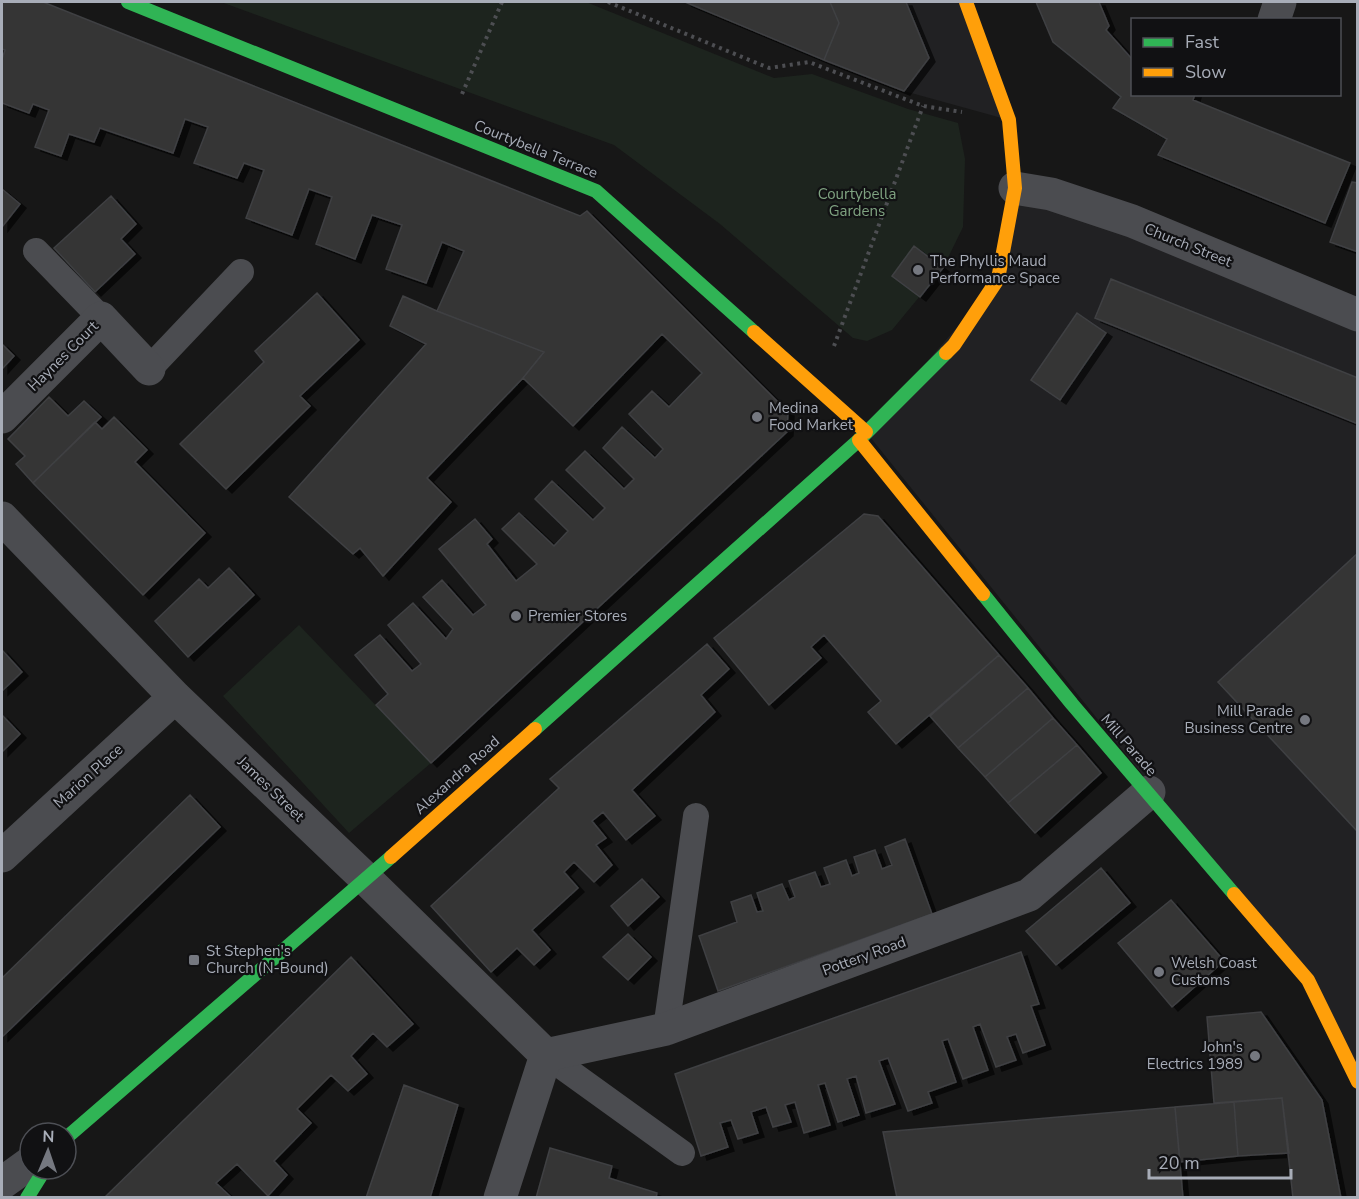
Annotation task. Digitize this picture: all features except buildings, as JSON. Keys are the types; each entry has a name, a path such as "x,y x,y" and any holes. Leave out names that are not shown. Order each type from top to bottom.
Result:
{"street":[{"name":"Courtybella Terrace","path":"128,2 596,191 818,389 862,436"},
{"name":"Alexandra Road","path":"78,1128 366,879 862,436 954,345 998,279 1015,188 1009,120 966,2"},
{"path":"1275,18 1280,2"},
{"name":"Church Street","path":"1015,188 1051,194 1132,221 1358,315"},
{"name":"Haynes Court","path":"2,417 101,318 149,369"},
{"name":"Mill Parade","path":"862,436 1072,704 1308,980 1358,1082"},
{"name":"James Street","path":"2,518 175,697 546,1055"},
{"name":"Marion Place","path":"2,856 175,697"},
{"name":"Pottery Road","path":"546,1055 666,1029 1029,895 1149,792"},
{"path":"500,1197 546,1055"},
{"path":"2,1183 18,1172"},
{"path":"27,1197 37,1181"}],"lane":[{"path":"36,251 101,318"},
{"path":"149,369 241,272"},
{"path":"666,1029 696,816"},
{"path":"546,1055 682,1153"}],"path":[{"path":"446,130 502,2"},
{"path":"608,2 769,68 809,62 924,106 1009,120"},
{"path":"818,389 924,106"}],"shaded area":[{"path":"780,2 961,2 1009,120 904,91 801,50"},
{"path":"1015,188 1357,322 1357,1082 1308,980 866,432 998,280"}],"green space":[{"name":"Courtybella Gardens","path":"221,2 586,2 774,78 812,74 908,109 958,123 965,159 963,227 943,268 892,330 867,341 853,338 720,224 614,145"},
{"path":"299,625 431,763 349,833 223,696"}],"traffic: fast":[{"path":"128,2 596,191 754,332"},
{"path":"535,729 859,440 946,353"},
{"path":"983,594 1072,704 1234,894"},
{"path":"78,1128 391,857"},
{"path":"27,1198 38,1181"}],"traffic: slow":[{"path":"946,353 954,345 998,279 1015,188 1009,120 966,2"},
{"path":"754,332 866,432"},
{"path":"859,440 983,594"},
{"path":"391,857 535,729"},
{"path":"1234,894 1308,980 1358,1082"}],"place":[{"name":"The Phyllis Maud Performance Space","path":"918,270"},
{"name":"Medina Food Market","path":"757,417"},
{"name":"Premier Stores","path":"516,616"},
{"name":"Mill Parade Business Centre","path":"1305,720"},
{"name":"St Stephen's Church (N-Bound)","path":"194,960"},
{"name":"Welsh Coast Customs","path":"1159,972"},
{"name":"John's Electrics 1989","path":"1255,1056"}]}
